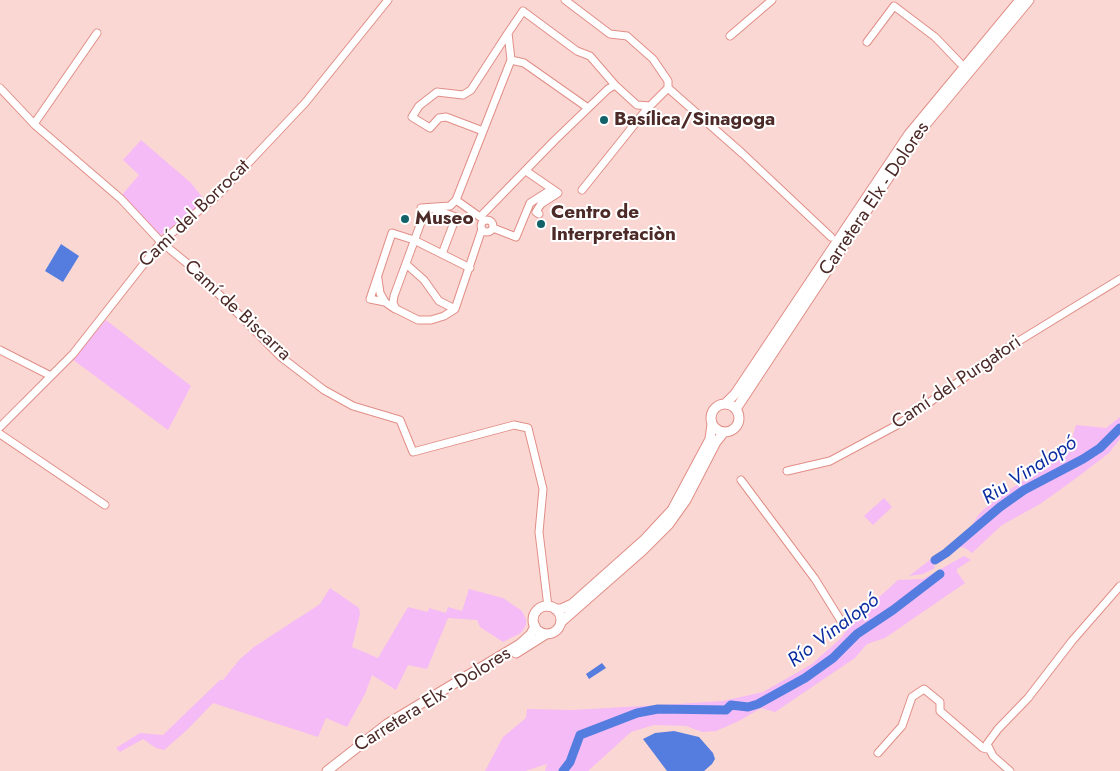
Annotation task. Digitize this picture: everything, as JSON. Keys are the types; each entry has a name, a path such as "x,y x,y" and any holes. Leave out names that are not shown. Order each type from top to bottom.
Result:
{"main road":[{"name":"Carretera Elx - Dolores","path":"726,403 735,394 909,134 1020,0"},
{"name":"Carretera Elx - Dolores","path":"736,409 916,136 1029,0"},
{"path":"712,424 718,431 732,430 738,424 739,416 736,409 726,403 718,405 712,411 710,439 677,502 666,517 645,539 572,604 561,609 540,608 535,614 534,626 540,632 546,634 554,632 561,622 649,544 668,524 686,500 716,442 724,432"},
{"path":"552,608 560,615 561,622"},
{"name":"Carretera Elx - Dolores","path":"327,771 387,724 520,644 531,634 534,626"},
{"name":"Carretera Elx - Dolores","path":"336,771 392,728 546,634"}],"street":[{"name":"Camí del Borrocat","path":"0,427 73,354 161,242 214,198 305,103 388,0"},
{"path":"565,0 610,34 627,36 653,59 668,82 668,88 648,109 582,190"},
{"path":"730,36 772,0"},
{"path":"867,42 894,6 935,38 960,63"},
{"path":"483,131 446,117 439,118 430,128 412,117 419,106 437,92 463,95 471,90 523,11 577,50 590,56 615,86 637,105 648,109"},
{"path":"34,124 98,33"},
{"path":"421,208 450,206 456,200 511,60 508,33"},
{"path":"511,60 524,63 588,108"},
{"path":"470,268 414,240 392,233 370,300 385,302 418,320 431,320 444,316 455,309 470,268 482,229 482,219 588,108 608,89 615,86"},
{"name":"Camí de Biscarra","path":"0,88 34,124 121,199 161,242 194,269 282,357 324,390 353,406 400,420 414,452 514,425 528,428 543,490 539,532 552,608"},
{"path":"668,88 758,167 832,238"},
{"path":"526,171 558,193 541,204 536,212 539,214"},
{"path":"456,200 482,219 490,220 493,228 516,237 530,204 552,189"},
{"path":"396,309 393,303 394,296 423,217 430,208"},
{"path":"430,208 456,217 442,254"},
{"path":"482,229 489,232 493,228"},
{"path":"406,264 424,280 439,301 455,309"},
{"path":"378,276 380,293 385,302"},
{"name":"Camí del Purgatori","path":"787,471 830,460 892,429 932,403 996,355 1120,279"},
{"path":"0,350 51,376"},
{"path":"0,434 105,505"},
{"path":"741,480 815,579 841,622"},
{"path":"987,749 986,744 990,737 1028,698 1072,641 1120,586"},
{"path":"878,753 902,726 912,697 924,689 940,702 940,711 983,748 987,749 1010,771"}],"shaded area":[{"path":"141,140 191,183 206,202 167,233 160,235 121,196 139,175 123,160"},
{"path":"106,320 191,386 168,430 72,359"},
{"path":"1120,417 1120,439 1109,453 1075,479 1040,504 1002,525 972,553 960,547 933,563 935,568 923,574 909,576 969,530 979,514 994,500 1035,473 1053,458 1060,447 1071,442 1076,425 1106,428"},
{"path":"884,498 892,507 873,525 864,516"},
{"path":"964,556 971,560 957,569 957,572 965,583 885,638 867,644 855,658 775,712 761,708 739,721 716,731 702,732 686,726 654,725 631,732 588,771 545,771 547,764 525,771 485,771 503,737 526,718 527,709 572,710 723,701 763,692 812,664 841,638 854,620 898,580 923,579"},
{"path":"330,588 359,608 360,614 352,647 378,658 408,607 428,612 429,608 446,613 448,607 462,611 469,589 503,598 522,611 526,619 526,625 521,633 503,642 480,627 477,620 448,618 427,669 408,665 396,690 372,675 365,694 347,727 326,718 318,737 213,703 164,750 156,748 143,739 120,752 116,748 140,733 163,735 220,680 223,680 240,659 254,647 320,604"}],"water":[{"path":"61,244 79,256 63,282 45,271"},
{"path":"602,663 606,668 589,679 586,674"},
{"path":"674,731 699,737 713,753 715,759 712,764 704,771 667,771 643,739 655,733"}],"waterway":[{"name":"Riu Vinalopó","path":"935,560 946,553 1000,507 1024,490 1100,448 1120,428"},
{"name":"Río Vinalopó","path":"563,771 570,762 580,735 637,713 658,709 726,710 731,705 748,707 758,704 805,678 833,658 857,634 893,610 940,574"}],"place":[{"name":"Basílica/Sinagoga","path":"604,120"},
{"name":"Museo","path":"405,219"},
{"name":"Centro de Interpretaciòn","path":"541,224"}]}
